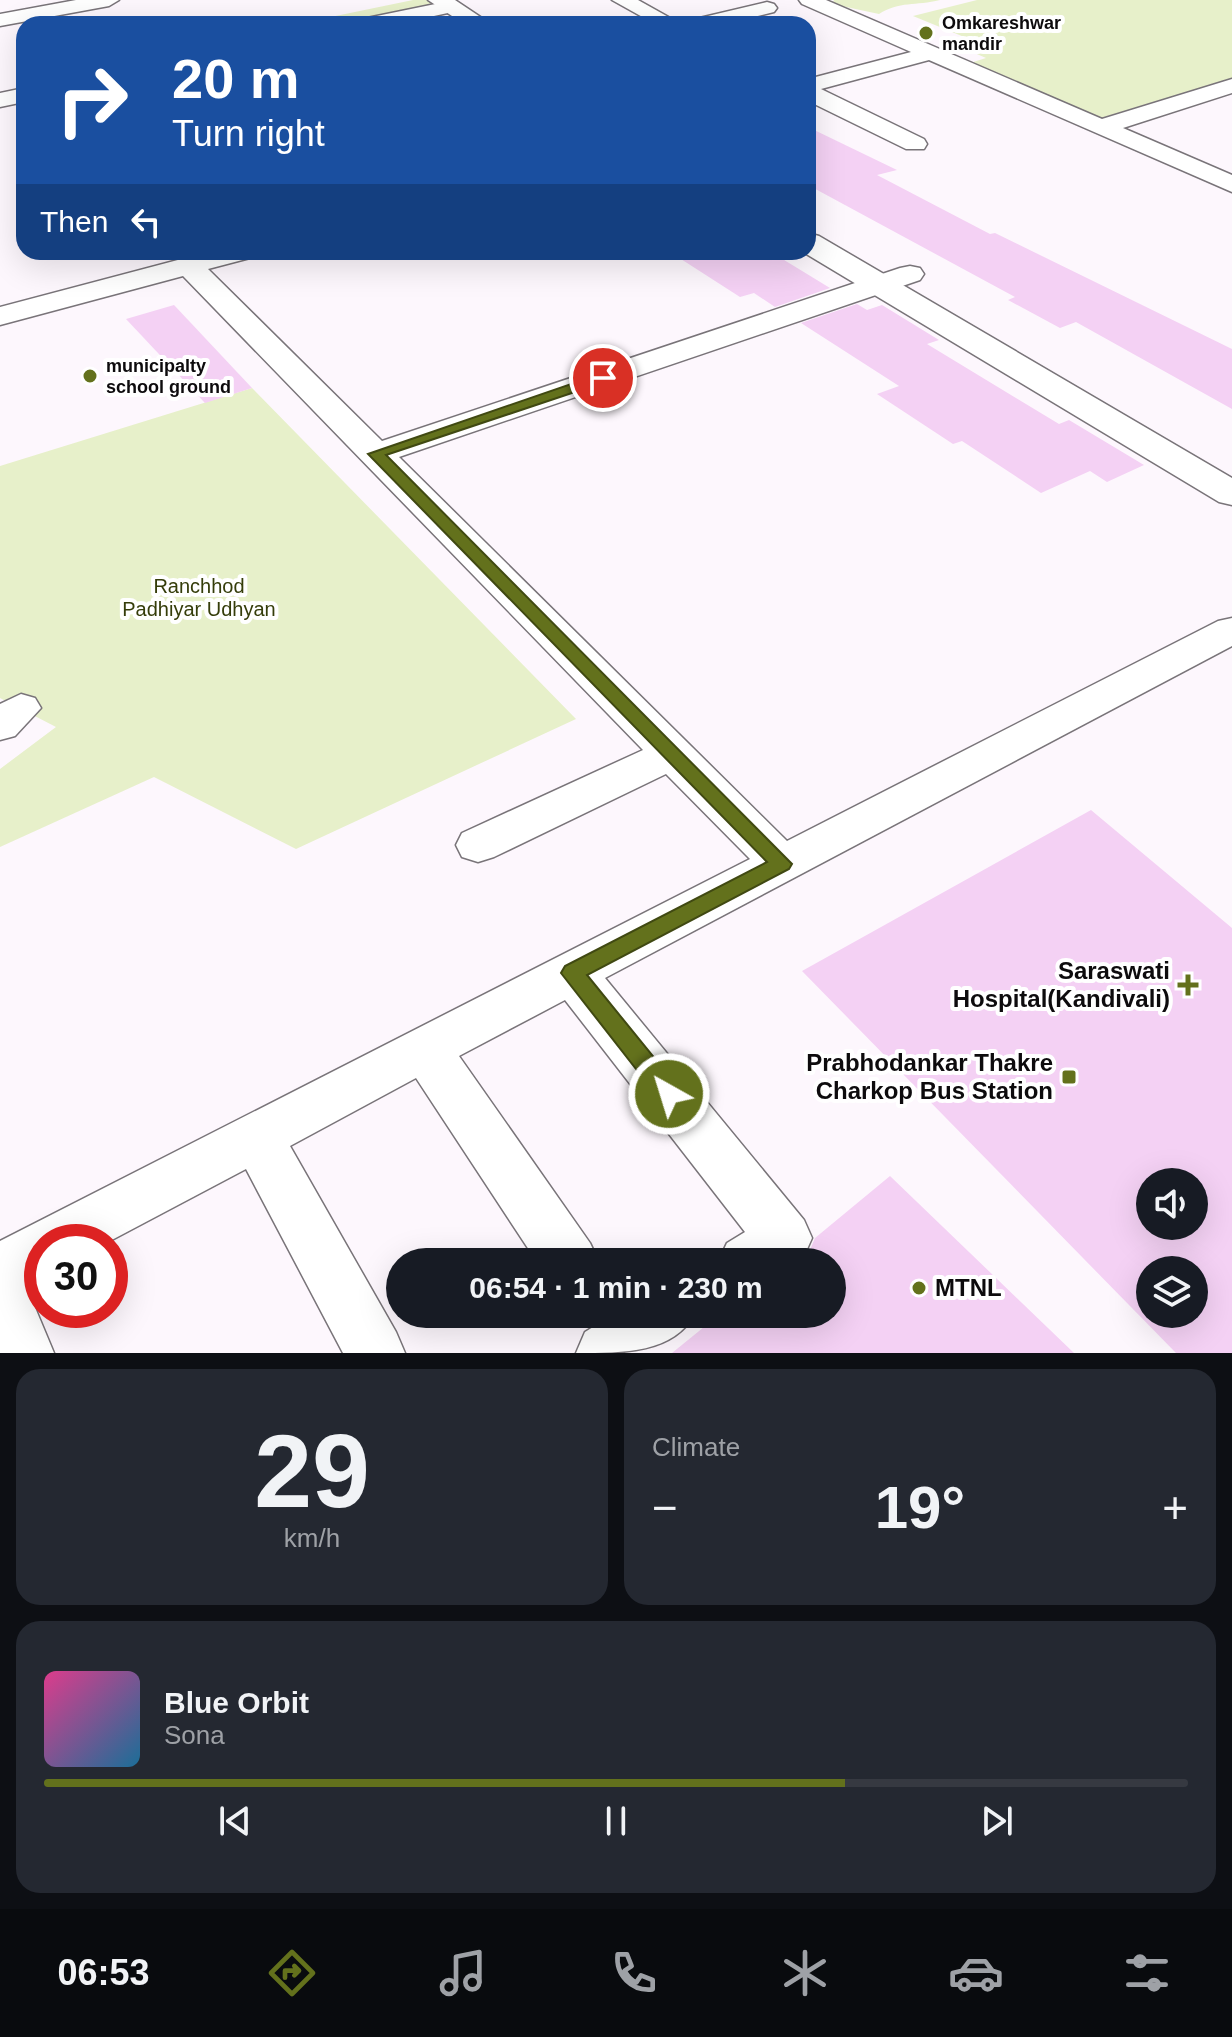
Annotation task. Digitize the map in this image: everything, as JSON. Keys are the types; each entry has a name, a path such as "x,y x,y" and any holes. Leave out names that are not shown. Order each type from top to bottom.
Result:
{"street":[{"path":"22,16 109,0"},
{"path":"627,2 654,0"},
{"path":"809,0 1232,184"},
{"path":"627,2 655,16"},
{"path":"401,16 435,8 458,16"},
{"path":"732,16 767,8"},
{"path":"820,30 858,21"},
{"path":"816,87 932,53"},
{"path":"1101,127 1232,86"},
{"path":"816,93 915,144"},
{"path":"816,221 895,279 1232,494"},
{"path":"816,245 895,279 1232,462"},
{"path":"0,316 211,260"},
{"path":"189,266 782,864"},
{"path":"376,454 895,279"},
{"path":"87,1224 1232,630"},
{"path":"478,845 673,753"},
{"path":"572,973 784,1238 769,1248"},
{"path":"425,1049 560,1248"},
{"path":"256,1136 375,1353"},
{"path":"0,1270 24,1257"},
{"path":"0,1293 24,1353"}],"green space":[{"path":"413,0 430,0 440,6 400,16 336,16"},
{"path":"834,0 940,0 901,5 879,14 832,4"},
{"path":"977,0 1232,0 1232,78 1098,119 967,64 986,58 954,44 969,39 913,16"},
{"name":"Ranchhod Padhiyar Udhyan","path":"252,388 576,719 296,849 154,777 0,847 0,769 56,727 0,698 0,466"}],"building":[{"path":"816,131 897,170 877,175 990,234 995,233 1232,349 1232,409 1076,322 1060,328 1008,300 1015,297 816,189"},
{"path":"682,260 784,260 830,288 775,307 754,293 740,297"},
{"path":"857,304 867,310 882,305 939,340 927,344 1059,424 1069,420 1144,465 1107,482 1090,471 1041,493 962,441 953,444 877,394 899,386 801,323"},
{"path":"174,305 252,388 205,403 126,319"},
{"name":"Prabhodankar Thakre Charkop Bus Station","path":"1091,810 1232,928 1232,1353 1176,1353 1152,1328 1208,1328 1208,1256 1136,1256 1136,1312 802,971"},
{"name":"MTNL","path":"890,1176 1074,1353 672,1353 703,1328 846,1328 846,1248 811,1248 815,1238"}],"place":[{"name":"Omkareshwar mandir","path":"926,33"},
{"name":"municipalty school ground","path":"90,376"},
{"name":"Saraswati Hospital(Kandivali)","path":"1188,985"},
{"name":"Prabhodankar Thakre Charkop Bus Station","path":"1069,1077"},
{"name":"MTNL","path":"919,1288"}],"route":[{"path":"603,378 376,454 782,864 572,973 669,1094"}]}
